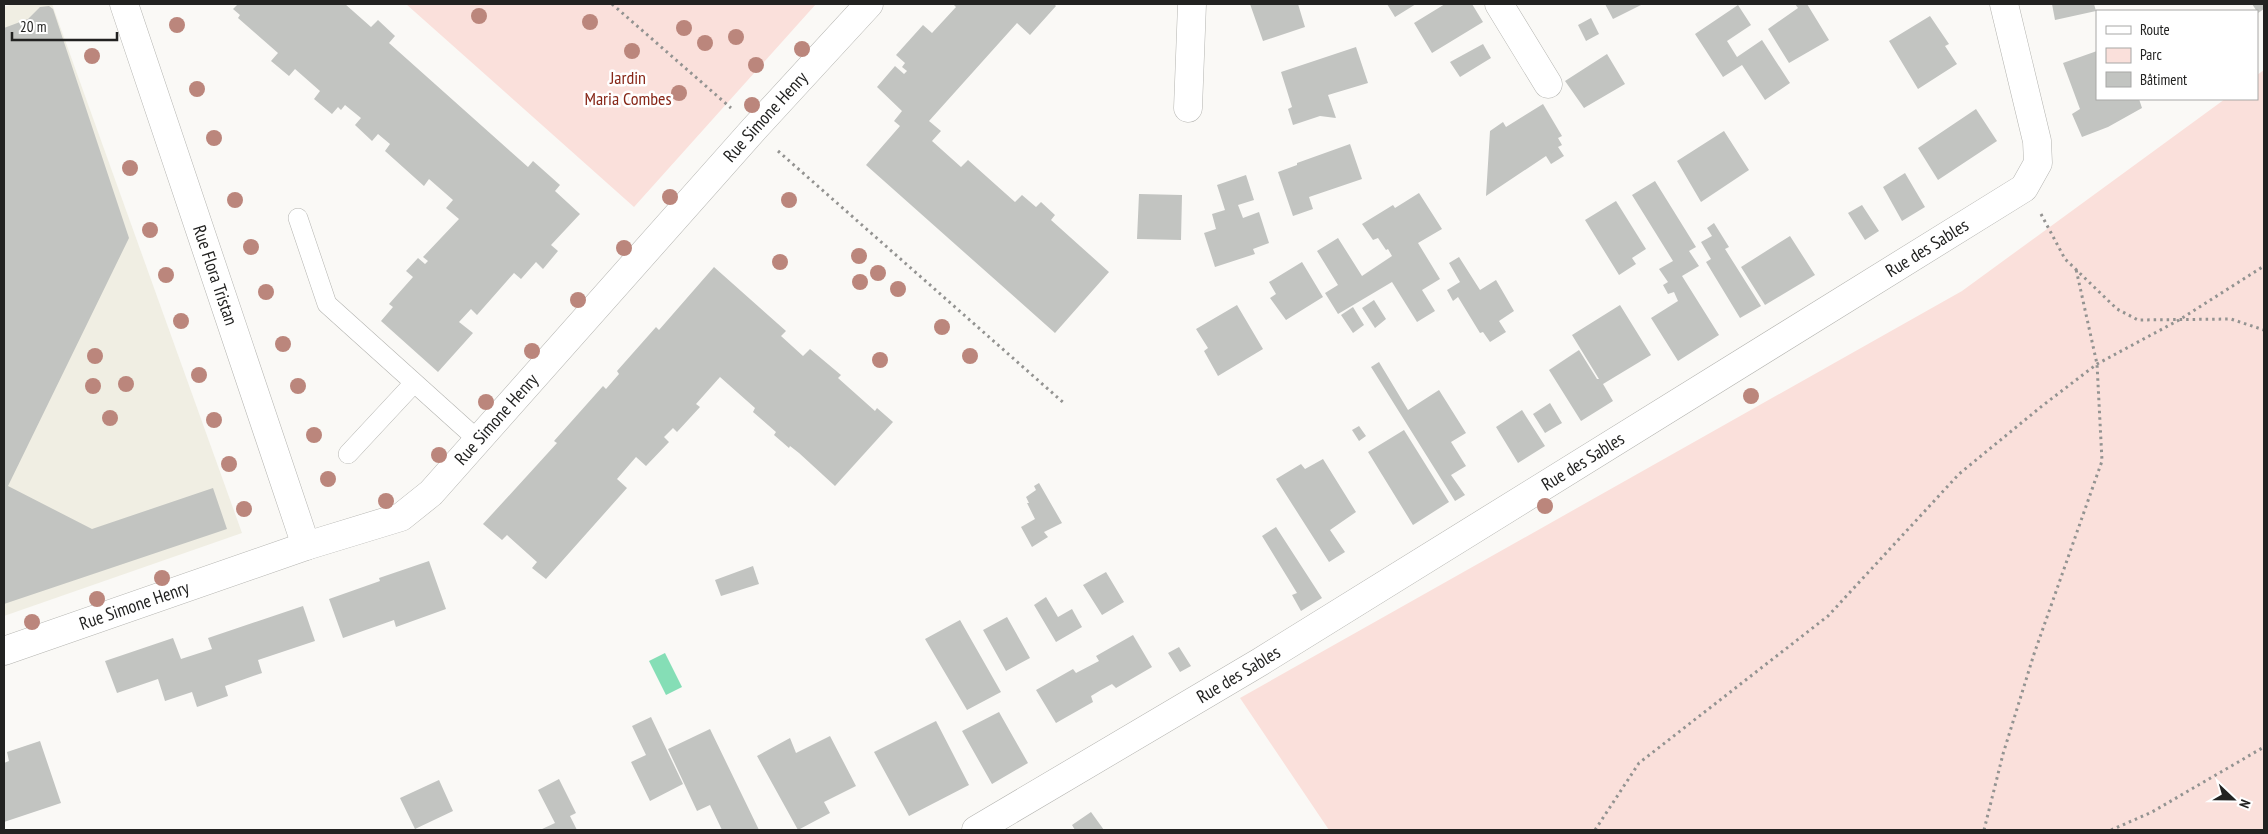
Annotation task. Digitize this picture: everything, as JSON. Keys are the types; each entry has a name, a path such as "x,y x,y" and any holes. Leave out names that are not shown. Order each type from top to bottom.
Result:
{"street":[{"name":"Rue Flora Tristan","path":"124,4 306,546"},
{"name":"Rue Simone Henry","path":"4,651 306,546 402,517 431,493 754,129 869,4"},
{"path":"1188,108 1192,4"},
{"path":"1499,4 1548,84"},
{"name":"Rue des Sables","path":"976,830 1260,662 2024,188 2038,163 2037,141 2004,4"}],"lane":[{"path":"298,218 327,304 478,440"},
{"path":"348,454 414,383"}],"path":[{"path":"612,4 1064,404"},
{"path":"2024,188 2047,223 2065,259 2118,308 2138,320 2231,319 2264,330"},
{"path":"1595,830 1639,763 1828,616 1959,474 2042,406 2098,364 2179,320 2264,266"},
{"path":"1984,830 2003,754 2034,654 2102,461 2098,364 2076,270"},
{"path":"2111,830 2152,812 2264,747"}],"shaded area":[{"path":"13,4 52,4 242,533 4,616 4,7"},
{"path":"665,653 682,687 666,695 649,661"}],"green space":[{"name":"Jardin Maria Combes","path":"406,4 816,4 634,207"},
{"path":"2264,70 2264,830 1329,830 1240,698 1962,291 2224,100 2258,100 2258,74"}],"building":[{"path":"238,4 345,4 371,27 378,20 395,36 389,43 528,167 533,161 560,185 555,191 580,214 551,245 558,251 543,269 536,262 521,279 514,273 477,315 471,309 459,322 473,333 438,372 381,321 393,307 389,304 413,277 406,271 418,258 425,264 428,261 423,257 459,219 446,208 453,200 429,179 424,186 385,151 390,144 378,134 372,141 355,125 361,118 345,105 341,110 338,107 332,114 314,99 320,91 295,69 289,76 271,61 278,53 238,18 240,15 233,9"},
{"path":"953,4 1054,4 1056,6 1030,35 1017,23 929,121 941,131 932,141 961,167 968,160 1015,202 1022,195 1036,207 1041,202 1055,215 1051,220 1109,272 1055,333 866,165 900,126 894,121 902,111 877,87 895,66 904,74 907,71 902,67 905,63 896,55 923,25 932,33 956,7"},
{"path":"1250,4 1298,4 1305,27 1263,41"},
{"path":"1387,4 1416,4 1395,17"},
{"path":"1445,4 1472,4 1483,22 1432,53 1414,23"},
{"path":"1605,4 1643,4 1613,19"},
{"path":"1795,4 1807,4 1829,40 1789,63 1768,29 1798,8"},
{"path":"2052,4 2094,4 2096,11 2055,20"},
{"path":"2252,4 2264,4 2264,9 2258,13 2258,10"},
{"path":"1738,5 1751,25 1727,41 1737,57 1762,40 1790,83 1765,100 1742,65 1723,77 1695,34"},
{"path":"49,6 53,9 129,238 8,486 92,529 213,488 227,529 4,604 4,28 28,19 40,7"},
{"path":"1930,16 1949,44 1945,46 1957,64 1918,89 1889,41"},
{"path":"1591,18 1599,34 1586,41 1578,25"},
{"path":"1483,44 1491,58 1460,77 1450,62"},
{"path":"1356,47 1368,83 1328,95 1336,118 1320,116 1293,125 1288,109 1292,107 1281,72"},
{"path":"2096,51 2096,100 2139,100 2142,108 2108,127 2082,137 2072,114 2080,109 2063,63"},
{"path":"1607,54 1625,84 1584,108 1565,81"},
{"path":"1543,104 1562,136 1558,138 1562,145 1558,147 1564,156 1551,164 1546,156 1486,196 1490,131 1503,122 1506,127"},
{"path":"1976,109 1997,141 1938,180 1918,148"},
{"path":"1724,131 1749,170 1701,202 1677,161"},
{"path":"1350,144 1362,179 1309,197 1313,209 1293,216 1278,172 1297,165 1297,163"},
{"path":"1905,173 1925,207 1902,221 1883,187"},
{"path":"1246,175 1254,200 1238,205 1243,218 1259,212 1269,243 1253,249 1255,254 1215,267 1204,233 1216,229 1212,214 1225,210 1217,185"},
{"path":"1655,181 1696,247 1689,251 1699,266 1682,276 1719,335 1678,361 1651,318 1678,301 1674,292 1668,294 1663,285 1668,282 1659,269 1673,261 1632,195"},
{"path":"1419,193 1442,229 1418,243 1440,279 1422,290 1435,311 1417,322 1392,282 1338,314 1325,293 1338,285 1317,251 1338,238 1362,276 1392,256 1378,238 1373,240 1362,224 1393,205 1395,208"},
{"path":"1139,194 1182,195 1181,240 1137,239"},
{"path":"1616,201 1646,249 1632,258 1636,264 1619,275 1585,220"},
{"path":"1862,205 1879,231 1865,240 1848,213"},
{"path":"1714,223 1729,247 1725,249 1761,306 1740,318 1706,262 1711,259 1701,242 1712,236 1707,228"},
{"path":"1790,236 1815,275 1765,305 1741,267"},
{"path":"1459,257 1480,290 1496,280 1514,311 1499,321 1506,332 1490,342 1483,332 1480,333 1458,297 1453,301 1447,290 1460,282 1449,263"},
{"path":"1302,262 1323,297 1286,320 1270,298 1276,294 1269,282"},
{"path":"714,267 786,331 781,336 803,356 810,349 841,375 838,378 875,411 877,408 893,422 835,486 799,453 790,446 789,448 774,435 776,432 753,412 755,408 720,377 696,404 700,407 677,432 673,428 664,437 669,442 646,466 636,457 617,479 627,488 546,579 532,568 537,562 507,535 502,540 483,524 557,443 554,441 603,386 606,389 619,374 617,371 656,327 659,330"},
{"path":"1374,300 1386,319 1375,328 1362,308"},
{"path":"1237,305 1263,349 1218,376 1204,351 1208,348 1196,329"},
{"path":"1620,305 1651,355 1603,384 1613,401 1581,421 1549,370 1579,350 1597,379 1599,379 1572,335"},
{"path":"1353,307 1364,325 1353,333 1341,315"},
{"path":"1379,362 1408,410 1439,390 1466,433 1451,442 1466,466 1451,475 1465,495 1455,501 1371,367"},
{"path":"1550,403 1562,423 1545,433 1533,414"},
{"path":"1522,410 1545,446 1518,463 1496,427"},
{"path":"1359,426 1366,436 1359,441 1352,430"},
{"path":"1404,430 1449,502 1413,525 1368,452"},
{"path":"1323,459 1356,512 1330,530 1345,552 1329,562 1276,479 1301,464 1305,469"},
{"path":"1039,483 1062,523 1044,532 1048,537 1032,547 1021,527 1035,519 1026,497 1036,490 1034,486"},
{"path":"1276,527 1322,598 1301,611 1292,595 1297,593 1262,536"},
{"path":"429,561 446,609 396,627 394,620 343,638 329,599 380,581 379,578"},
{"path":"753,566 759,584 721,596 715,580"},
{"path":"1106,572 1124,602 1102,615 1083,585"},
{"path":"1046,597 1058,617 1072,609 1082,627 1056,642 1034,605"},
{"path":"303,606 315,641 258,660 262,673 225,686 228,696 197,707 192,692 165,701 158,679 117,693 105,661 173,638 181,659 212,649 208,638"},
{"path":"1007,617 1030,658 1006,671 983,630"},
{"path":"960,620 1001,692 967,710 925,639"},
{"path":"1133,635 1152,667 1116,688 1112,684 1101,690 1091,696 1093,702 1056,723 1036,690 1073,669 1076,673 1099,661 1096,656"},
{"path":"1179,647 1191,666 1180,672 1168,653"},
{"path":"999,712 1028,763 992,784 962,731"},
{"path":"651,717 683,784 650,801 631,762 646,755 632,726"},
{"path":"936,721 969,785 909,816 874,752"},
{"path":"710,729 759,830 722,830 710,805 697,811 668,749"},
{"path":"830,736 856,786 824,802 830,813 798,830 757,756 790,738 796,753"},
{"path":"40,741 61,803 4,822 4,763 9,761 7,752"},
{"path":"559,779 576,813 570,816 577,830 540,830 555,823 538,790"},
{"path":"439,780 453,811 415,829 400,798"},
{"path":"1091,812 1104,830 1075,830 1072,825"}]}
